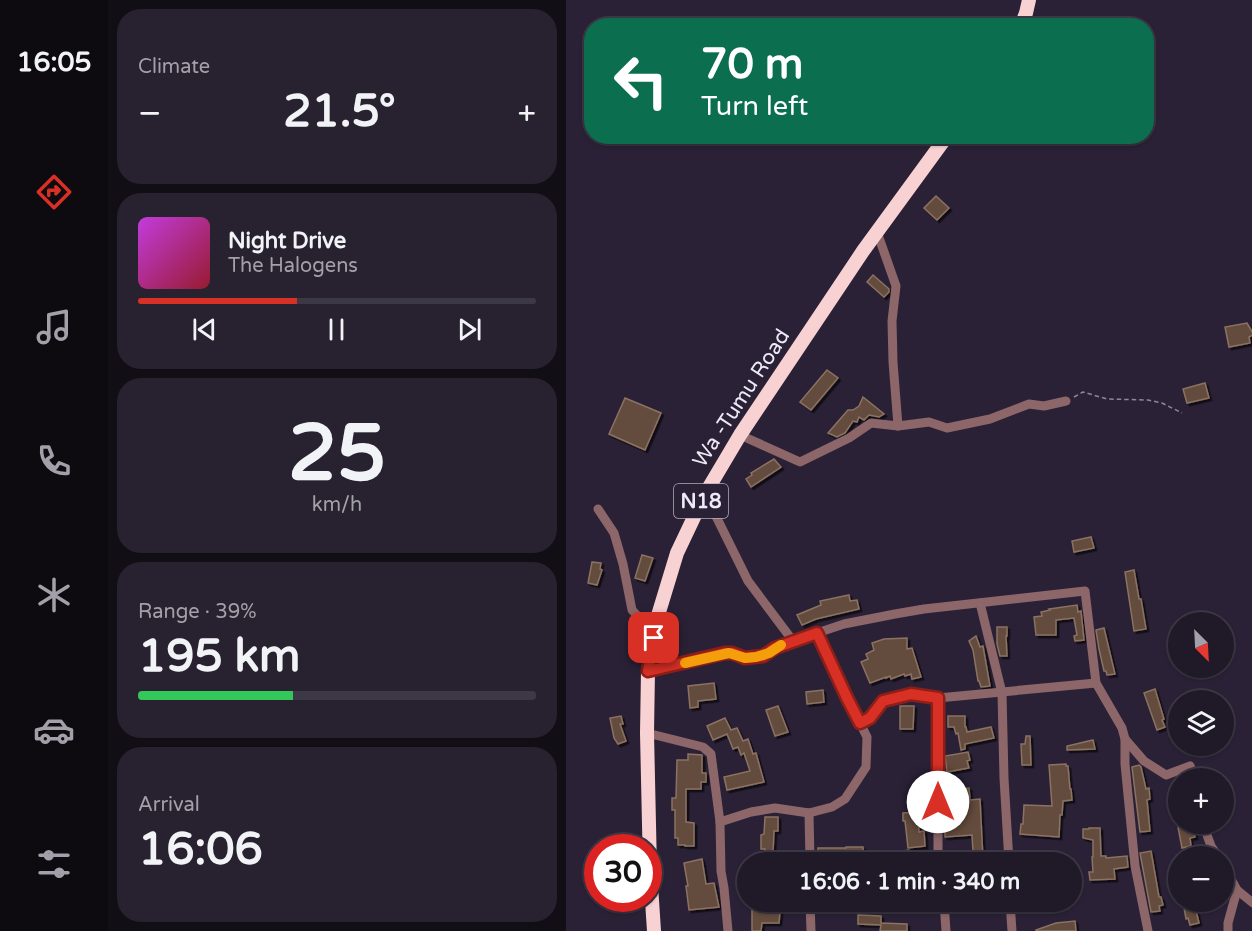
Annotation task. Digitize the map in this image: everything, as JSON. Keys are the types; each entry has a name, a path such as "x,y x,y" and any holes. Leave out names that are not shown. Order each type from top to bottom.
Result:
{"highway":[{"path":"1024,18 1029,0"},
{"name":"Wa -Tumu Road","path":"654,931 650,870 648,671 656,622 677,553 705,494 740,435 863,251 941,144"}],"street":[{"path":"877,232 896,285 892,321 898,426"},
{"path":"740,435 800,462 849,438 871,423 898,426 929,422 947,428 990,419 1029,404 1044,406 1066,401"},
{"path":"705,494 748,581 793,641"},
{"path":"598,509 614,532 632,610 645,624 656,622"},
{"path":"648,671 729,653 745,658 763,656 775,648 844,624 895,614 1085,591 1096,683 1122,728 1125,739 1125,764 1135,866 1148,931"},
{"path":"980,603 1002,693 1008,852"},
{"path":"720,822 751,812 775,808 809,813 832,807 845,799 866,767 867,737 817,633"},
{"path":"860,723 870,718 883,701 911,694 938,698 1096,683"},
{"path":"938,698 938,852"},
{"path":"647,733 703,747 712,759 720,822 721,871 728,931"},
{"path":"1125,739 1144,761 1168,774"},
{"path":"809,813 810,852"},
{"path":"1234,885 1253,903"},
{"path":"1228,931 1237,890"},
{"path":"810,912 811,931"},
{"path":"945,912 946,931"},
{"path":"1011,912 1012,931"}],"path":[{"path":"1066,401 1083,392 1107,399 1148,400 1162,403 1182,413"}],"building":[{"path":"936,196 949,208 937,220 924,208"},
{"path":"873,275 889,289 884,297 867,282"},
{"path":"1247,323 1253,333 1249,337 1250,343 1229,347 1225,327"},
{"path":"827,370 838,378 811,410 800,402"},
{"path":"1205,383 1209,398 1187,403 1183,389"},
{"path":"863,397 884,414 879,417 869,415 864,420 859,417 857,422 853,421 845,433 837,437 828,433 848,410 859,406"},
{"path":"625,398 661,413 645,450 609,434"},
{"path":"774,459 781,467 751,487 746,479 752,475 751,473"},
{"path":"1091,537 1094,548 1074,552 1072,541"},
{"path":"642,555 653,558 645,581 635,578"},
{"path":"592,562 601,563 600,569 602,570 597,585 588,583"},
{"path":"1134,570 1146,629 1134,631 1125,572"},
{"path":"849,595 850,601 857,600 859,609 816,619 802,625 797,615 821,605 820,601"},
{"path":"1077,605 1078,612 1081,611 1084,640 1075,641 1074,636 1077,635 1074,618 1056,620 1056,635 1036,635 1034,617 1042,616 1041,612 1049,609"},
{"path":"997,627 1007,627 1007,656 1000,656"},
{"path":"1104,628 1115,674 1107,675 1104,671 1096,630"},
{"path":"976,636 980,647 983,646 990,686 981,687 978,681 973,650 969,641"},
{"path":"907,638 907,649 912,648 921,677 912,679 911,674 905,676 904,674 870,683 861,662 868,659 866,654 874,650 872,643 884,639"},
{"path":"714,683 716,699 698,701 698,707 690,708 688,686"},
{"path":"1155,689 1165,727 1157,730 1144,693"},
{"path":"823,690 824,702 807,704 806,692"},
{"path":"778,706 788,732 775,736 766,710"},
{"path":"900,706 914,706 913,729 900,729"},
{"path":"621,716 623,724 620,724 626,741 618,744 614,738 610,718"},
{"path":"948,716 965,716 967,732 991,727 994,738 965,744 965,749 961,750 958,733 956,734 954,727 948,727"},
{"path":"725,718 731,730 737,728 743,741 748,739 753,754 756,753 764,782 727,790 724,777 750,771 744,753 741,755 738,747 733,749 727,734 713,740 707,726"},
{"path":"1026,736 1030,736 1031,765 1022,765 1021,744 1025,744"},
{"path":"1093,740 1095,749 1067,750 1067,746"},
{"path":"968,752 969,768 947,772 945,756"},
{"path":"688,754 702,755 702,773 706,773 706,782 701,782 701,789 686,789 686,822 694,823 694,846 678,845 678,838 675,838 675,810 672,810 672,798 676,798 677,760 688,760"},
{"path":"1066,764 1072,800 1063,801 1059,837 1020,834 1024,805 1052,806 1049,765"},
{"path":"1139,765 1146,789 1149,788 1150,799 1147,800 1150,831 1140,832 1132,767"},
{"path":"969,788 970,800 980,799 983,852 973,852 972,835 945,837 945,816 950,815 949,800 960,799 959,789"},
{"path":"918,812 919,832 924,831 925,846 908,848 903,813"},
{"path":"765,817 778,817 778,831 774,831 773,852 765,852 765,849 761,849 761,835 764,834"},
{"path":"1100,828 1101,856 1106,856 1106,858 1127,856 1128,867 1114,869 1115,879 1090,880 1089,872 1093,872 1093,840 1083,838 1083,829"},
{"path":"1179,834 1194,834 1195,837 1190,838 1191,846 1182,846"},
{"path":"863,847 863,852 818,852 818,848"},
{"path":"1151,851 1159,897 1163,905 1159,906 1160,911 1151,912 1140,853"},
{"path":"702,859 706,884 714,883 719,907 689,910 684,863"},
{"path":"752,912 780,912 779,923 762,923 761,931 752,931"},
{"path":"1185,912 1196,912 1199,923 1190,925 1188,918 1186,919"},
{"path":"858,915 881,916 881,923 907,924 907,931 880,931 881,925 858,924"},
{"path":"1075,921 1076,931 1036,931 1056,923"}],"slow traffic":[{"path":"685,663 729,653 745,658 763,656 781,645"}],"route":[{"path":"654,638 648,671 725,653 745,658 763,656 775,648 817,633 860,723 870,718 883,701 911,694 938,698 938,802"}]}
